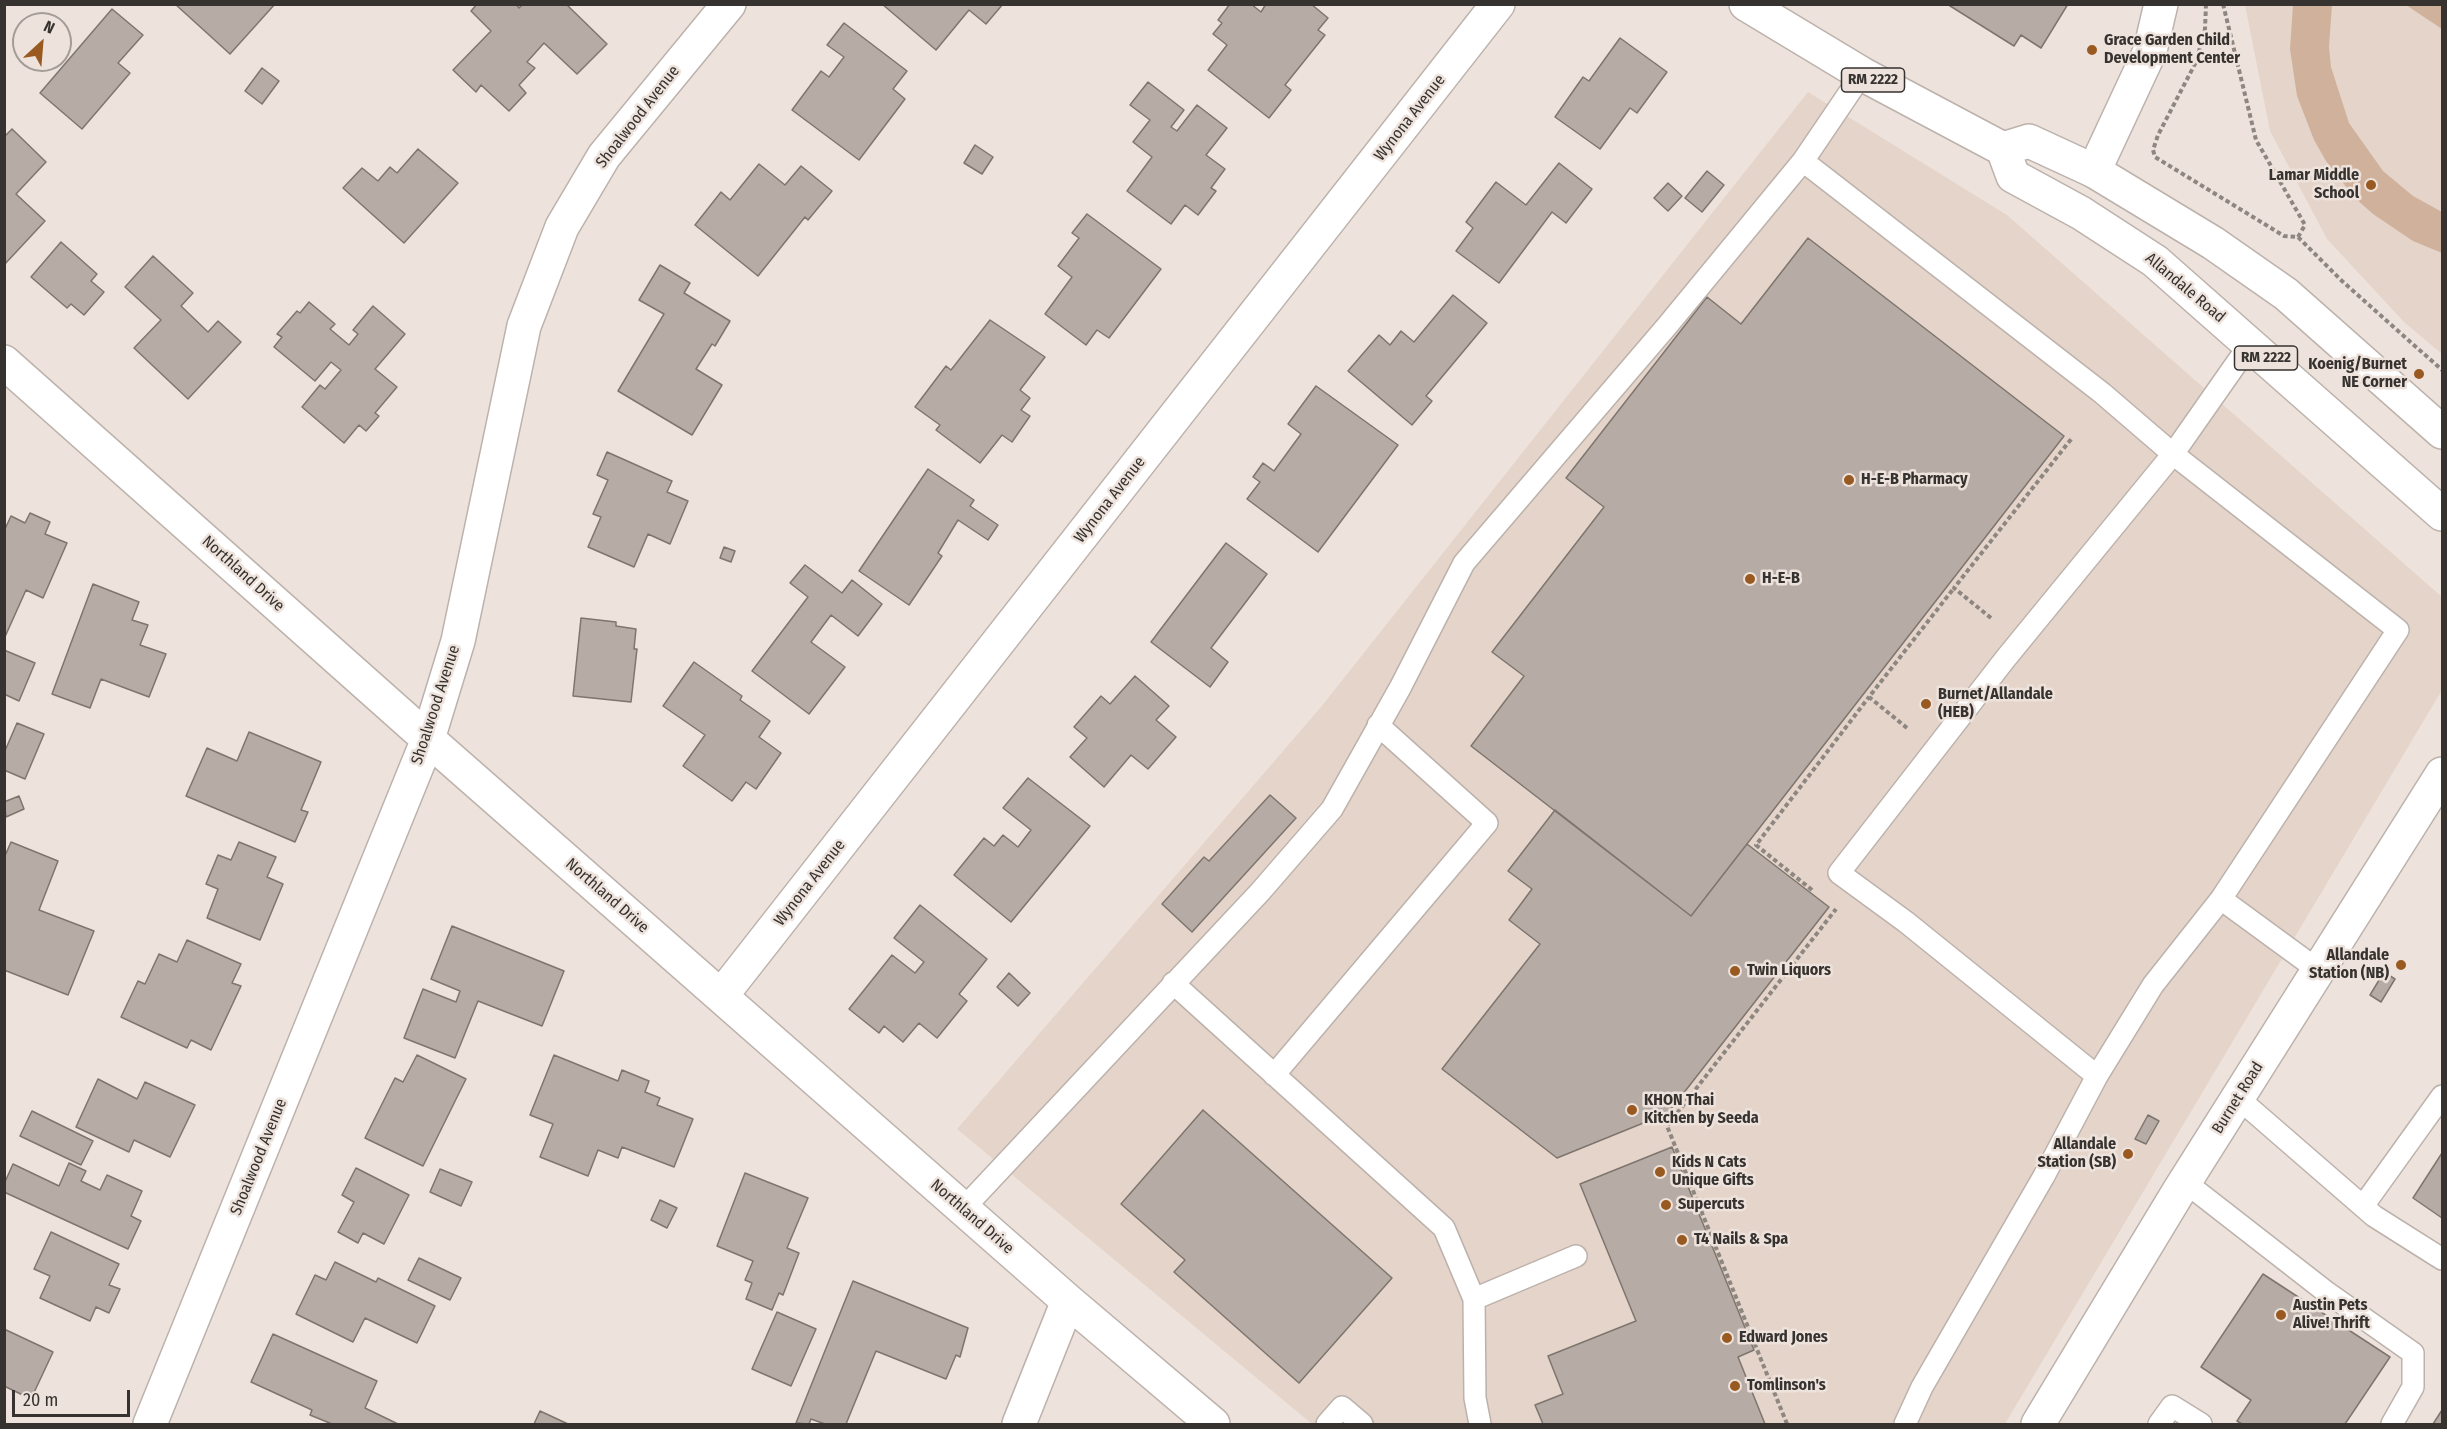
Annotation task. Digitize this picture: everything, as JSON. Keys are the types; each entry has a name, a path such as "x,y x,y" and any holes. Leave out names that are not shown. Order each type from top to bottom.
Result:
{"street":[{"name":"Shoalwood Avenue","path":"150,1425 428,739 458,641 524,326 562,227 604,156 729,4"},
{"name":"Wynona Avenue","path":"721,996 1498,4"},
{"name":"RM 2222","path":"1746,4 1862,74 2003,149"},
{"path":"2094,171 2150,51 2161,4"},
{"path":"2003,149 2029,141 2094,171 2213,243 2286,294 2442,432"},
{"name":"Allandale Road","path":"2003,149 2013,176 2081,213 2155,261 2442,514"},
{"name":"Northland Drive","path":"4,362 428,739 1068,1301 1213,1425"},
{"name":"Burnet Road","path":"2038,1425 2185,1182 2442,774"},
{"path":"1019,1425 1068,1301"}],"lane":[{"path":"963,1209 1260,892 1332,809 1464,563 1803,161 1862,74"},
{"path":"1803,161 2102,393 2173,454 2398,630 2221,899 2153,985 2097,1076 2044,1176 1922,1387 1905,1425"},
{"path":"2097,1076 1906,922 1839,873 2012,650 2173,454 2250,344"},
{"path":"1275,1075 1487,823 1378,726"},
{"path":"2221,899 2318,970"},
{"path":"1173,983 1444,1228 1474,1299 1475,1398 1480,1425"},
{"path":"2363,1206 2442,1096"},
{"path":"2238,1098 2363,1206 2442,1259"},
{"path":"2185,1182 2325,1291 2413,1353 2413,1387 2392,1425"},
{"path":"1474,1299 1576,1256"},
{"path":"2159,1425 2172,1406 2201,1425"},
{"path":"1327,1425 1342,1407 1362,1425"}],"path":[{"path":"2206,4 2205,28 2196,62 2158,135 2153,150 2155,157 2284,236 2298,237 2342,281 2442,370"},
{"path":"2223,4 2256,140 2305,225 2298,237"},
{"path":"1818,895 1756,845 2072,438"},
{"path":"1954,588 1991,618"},
{"path":"1869,697 1908,728"},
{"path":"1787,1425 1667,1126 1836,909 1827,902"}],"shaded area":[{"name":"Lamar Middle School","path":"2245,5 2442,5 2442,354 2404,322 2327,239 2270,131"},
{"path":"2293,5 2332,5 2329,47 2331,67 2349,123 2383,171 2413,196 2442,212 2442,253 2413,241 2373,214 2355,198 2326,161 2314,140 2297,96 2290,49"},
{"path":"2406,5 2442,5 2442,29"},
{"path":"1808,92 2007,215 2442,597 2442,690 2005,1424 1312,1424 957,1129 1321,707"}],"building":[{"path":"175,4 275,4 230,54"},
{"path":"477,4 516,4 519,8 523,4 566,4 607,44 577,74 544,43 527,62 535,68 519,85 526,93 509,111 481,85 476,92 453,70 491,31 471,11"},
{"path":"882,4 1003,4 986,24 969,10 936,50"},
{"path":"1230,4 1251,4 1261,12 1266,4 1311,4 1328,18 1318,30 1325,35 1285,85 1291,90 1269,118 1208,70 1227,45 1213,34 1222,23 1218,20"},
{"path":"1947,4 2068,4 2041,48 2021,35 2014,46"},
{"path":"112,9 143,35 118,63 130,73 82,129 40,93 58,72 72,72 72,56"},
{"path":"844,23 907,71 893,89 905,99 859,160 792,110 821,71 829,77 844,57 827,45"},
{"path":"1620,38 1667,72 1637,113 1630,108 1600,149 1555,117 1583,77 1589,81"},
{"path":"262,68 279,81 262,104 245,91"},
{"path":"1148,82 1184,110 1171,127 1177,131 1197,105 1227,128 1206,155 1225,169 1211,188 1216,191 1198,215 1185,205 1171,224 1127,191 1152,157 1133,142 1150,120 1130,105"},
{"path":"12,129 46,162 16,194 45,221 4,265 4,137"},
{"path":"975,145 993,157 982,174 964,163"},
{"path":"418,149 458,183 404,243 343,188 362,168 378,181 390,167 397,173"},
{"path":"1559,163 1592,189 1566,223 1552,212 1499,283 1456,251 1473,228 1466,222 1496,182 1526,205"},
{"path":"759,164 785,185 801,166 832,191 808,220 805,217 758,276 695,225 721,192 730,200"},
{"path":"1707,171 1724,185 1702,212 1685,198"},
{"path":"1668,183 1682,196 1668,211 1654,198"},
{"path":"1087,214 1161,269 1109,338 1097,330 1086,345 1045,314 1072,277 1058,266 1079,238 1072,233"},
{"name":"H-E-B","path":"1808,238 2064,436 1691,916 1471,746 1524,676 1492,652 1604,507 1566,478 1707,297 1741,324"},
{"path":"61,242 97,274 91,281 104,292 84,315 71,304 67,308 31,277"},
{"path":"153,256 193,293 181,306 208,332 218,321 241,342 188,399 134,348 161,320 125,287"},
{"path":"660,265 690,283 684,293 730,321 715,346 712,344 696,369 722,385 692,435 618,391 664,314 639,300"},
{"path":"1453,295 1487,323 1426,396 1432,401 1412,425 1348,371 1379,335 1390,345 1401,331 1414,342"},
{"path":"309,302 335,324 330,329 349,345 358,334 353,330 373,306 405,334 375,369 397,387 375,413 379,416 366,431 359,425 344,443 302,407 320,385 325,389 341,370 331,362 315,381 274,347 282,337 277,334 297,311 300,313"},
{"path":"990,320 1045,357 1020,390 1030,398 1021,410 1030,416 1012,442 1002,435 980,463 936,430 940,425 915,407 946,366 951,370"},
{"path":"1316,386 1398,445 1318,552 1247,499 1260,482 1253,477 1263,463 1274,471 1301,434 1288,424"},
{"path":"607,452 672,481 667,492 688,501 670,544 648,534 634,567 588,547 601,517 593,514 608,480 597,475"},
{"path":"928,469 974,500 970,506 998,525 988,540 958,520 938,553 942,556 909,605 859,571"},
{"path":"30,513 50,522 45,534 67,543 43,598 26,590 4,639 4,531 11,516 25,523"},
{"path":"1226,543 1267,574 1211,648 1228,662 1210,687 1151,642"},
{"path":"724,547 735,551 731,562 720,558"},
{"path":"805,565 842,593 852,580 882,604 858,636 831,615 811,642 845,667 809,714 752,671 808,597 790,583"},
{"path":"93,584 139,602 132,620 148,625 140,645 166,654 149,697 101,679 90,708 52,694"},
{"path":"581,618 616,622 616,626 636,629 634,649 637,649 631,702 573,696"},
{"path":"4,650 35,663 19,701 4,694"},
{"path":"694,662 742,696 740,700 770,721 759,737 781,753 756,789 746,782 732,801 683,766 705,735 663,706"},
{"path":"1135,676 1169,706 1156,720 1176,737 1148,769 1131,755 1104,787 1070,757 1087,738 1074,727 1101,696 1110,704"},
{"path":"17,723 44,734 25,779 4,770 4,753"},
{"path":"249,732 321,762 301,810 308,812 295,842 186,796 207,748 237,761"},
{"path":"1028,778 1090,826 1011,922 954,875 984,838 994,846 1003,835 1018,847 1031,830 1003,808"},
{"path":"1270,795 1296,818 1192,932 1162,904 1204,857 1209,861"},
{"path":"19,796 24,809 6,817 4,802"},
{"path":"1555,810 1691,916 1747,844 1829,907 1668,1113 1557,1158 1442,1069 1540,944 1509,920 1532,889 1508,871"},
{"path":"11,842 58,861 39,910 94,931 68,995 4,970 4,858"},
{"path":"239,842 276,857 267,877 283,884 260,940 207,918 218,889 206,884 218,855 231,860"},
{"path":"920,905 987,959 959,994 967,1001 937,1038 919,1023 903,1042 884,1026 879,1033 849,1009 892,955 915,973 924,962 894,938"},
{"path":"452,926 564,971 542,1026 478,1001 455,1058 404,1038 423,989 456,1002 460,991 431,979"},
{"path":"187,940 241,964 232,983 241,986 211,1050 191,1040 187,1048 121,1017 138,981 145,984 159,954 177,962"},
{"path":"2384,972 2395,979 2381,1002 2370,995"},
{"path":"1009,973 1030,993 1018,1006 997,987"},
{"path":"417,1055 466,1079 423,1166 365,1138 395,1078 403,1082"},
{"path":"554,1055 618,1081 622,1070 649,1081 645,1092 660,1098 657,1105 693,1119 674,1167 622,1147 618,1158 598,1150 588,1176 540,1157 553,1124 530,1115"},
{"path":"98,1079 137,1099 145,1082 195,1105 170,1157 134,1140 129,1152 76,1127"},
{"path":"1203,1110 1392,1278 1299,1383 1174,1272 1185,1260 1121,1204"},
{"path":"32,1111 93,1141 81,1165 20,1136"},
{"path":"2148,1115 2159,1121 2146,1144 2135,1139"},
{"path":"1672,1147 1754,1350 1738,1357 1765,1424 1543,1424 1535,1405 1563,1394 1548,1356 1636,1321 1580,1184"},
{"path":"2442,1153 2442,1218 2413,1198"},
{"path":"69,1163 86,1171 81,1181 100,1190 107,1175 142,1191 131,1216 141,1221 128,1249 4,1192 4,1184 13,1164 59,1186"},
{"path":"356,1168 409,1195 384,1244 363,1233 358,1243 338,1232 354,1202 342,1195"},
{"path":"440,1169 472,1182 461,1206 430,1192"},
{"path":"745,1173 808,1198 787,1248 799,1253 783,1295 779,1293 772,1310 746,1299 752,1283 745,1280 753,1261 717,1246"},
{"path":"660,1200 677,1208 667,1228 651,1220"},
{"path":"51,1232 119,1264 109,1285 120,1289 109,1313 96,1307 90,1321 40,1298 50,1276 34,1269"},
{"path":"419,1258 461,1278 450,1300 408,1280"},
{"path":"335,1262 376,1282 378,1278 435,1306 417,1343 365,1318 353,1342 296,1314 315,1275 326,1280"},
{"name":"Austin Pets Alive! Thrift","path":"2263,1274 2390,1357 2345,1424 2242,1424 2237,1421 2251,1400 2201,1367"},
{"path":"853,1281 968,1328 960,1357 956,1355 946,1379 876,1351 846,1424 825,1424 811,1419 809,1424 796,1423"},
{"path":"777,1312 816,1329 791,1386 752,1369"},
{"path":"4,1329 53,1352 31,1399 4,1386"},
{"path":"273,1334 377,1381 365,1408 398,1424 332,1424 310,1415 312,1410 251,1382"},
{"path":"2442,1410 2442,1424 2433,1424"},
{"path":"540,1411 568,1424 534,1424"}],"place":[{"name":"Grace Garden Child Development Center","path":"2092,50"},
{"name":"Lamar Middle School","path":"2371,185"},
{"name":"Koenig/Burnet NE Corner","path":"2419,374"},
{"name":"H-E-B Pharmacy","path":"1849,480"},
{"name":"H-E-B","path":"1750,579"},
{"name":"Burnet/Allandale (HEB)","path":"1926,704"},
{"name":"Allandale Station (NB)","path":"2401,965"},
{"name":"Twin Liquors","path":"1735,971"},
{"name":"KHON Thai Kitchen by Seeda","path":"1632,1110"},
{"name":"Allandale Station (SB)","path":"2128,1154"},
{"name":"Kids N Cats Unique Gifts","path":"1660,1172"},
{"name":"Supercuts","path":"1666,1205"},
{"name":"T4 Nails & Spa","path":"1682,1240"},
{"name":"Austin Pets Alive! Thrift","path":"2281,1315"},
{"name":"Edward Jones","path":"1727,1338"},
{"name":"Tomlinson's","path":"1735,1386"}]}
